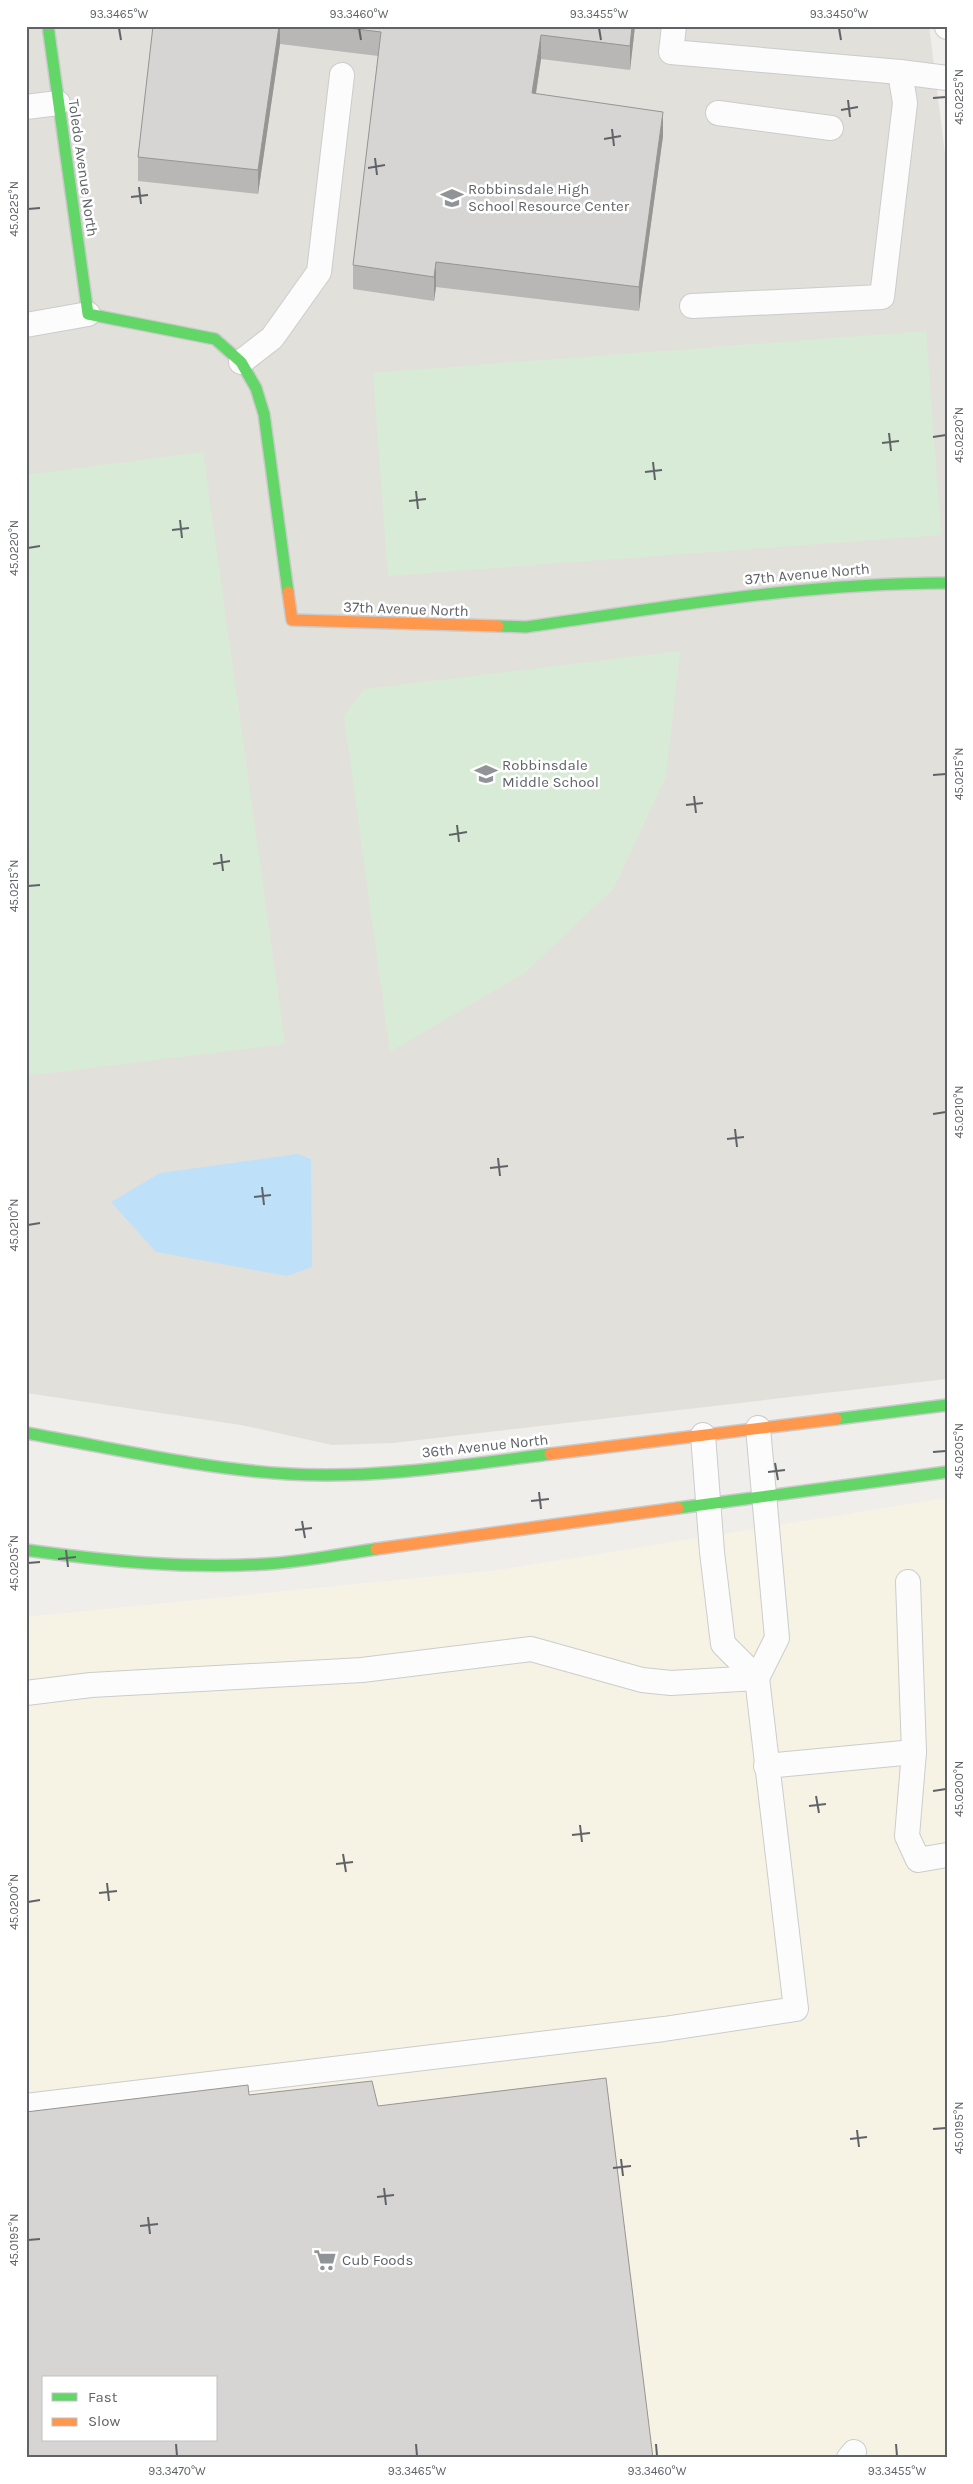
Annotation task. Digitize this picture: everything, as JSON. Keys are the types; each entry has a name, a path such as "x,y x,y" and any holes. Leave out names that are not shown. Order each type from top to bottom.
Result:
{"street":[{"name":"Toledo Avenue North","path":"48,26 88,314"},
{"name":"37th Avenue North","path":"88,314 215,339 241,362 256,388 264,414 292,620 526,628 753,594 886,582 947,582"},
{"name":"36th Avenue North","path":"26,1433 160,1458 290,1474 360,1474 494,1461 947,1405"},
{"path":"26,1550 111,1562 181,1565 267,1564 947,1472"}],"lane":[{"path":"674,26 672,52 900,72 947,78"},
{"path":"692,306 882,297 905,103 900,72"},
{"path":"241,362 272,338 319,272 342,75"},
{"path":"26,107 58,103"},
{"path":"718,113 831,128"},
{"path":"26,325 88,314"},
{"path":"26,2106 664,2029 796,2009 757,1678 777,1638 758,1428"},
{"path":"703,1435 723,1644 757,1678"},
{"path":"908,1582 914,1752 907,1836 918,1860 947,1855"},
{"path":"26,1693 91,1685 362,1670 531,1649 642,1680 670,1683 757,1678"},
{"path":"766,1766 914,1752"}],"shaded area":[{"name":"Robbinsdale Middle School","path":"26,26 929,26 947,170 947,1379 393,1443 332,1445 241,1425 26,1393"},
{"path":"947,1498 947,2453 940,2458 26,2458 26,1617 499,1570"}],"green space":[{"path":"926,331 941,535 388,576 373,373"},
{"path":"203,452 285,1044 26,1076 26,475"},
{"path":"680,651 666,776 614,888 526,972 390,1052 344,715 365,689"}],"water":[{"path":"298,1154 311,1159 312,1267 287,1276 156,1252 111,1202 160,1173"}],"building":[{"path":"153,26 279,26 258,170 138,157"},
{"path":"331,26 632,26 630,46 541,35 532,93 663,112 639,287 436,262 434,277 353,265 381,32"},
{"name":"Cub Foods","path":"606,2078 653,2458 26,2458 26,2112 248,2085 249,2095 372,2081 378,2106"}],"traffic: fast":[{"path":"48,26 88,314 215,339 241,362 256,388 264,414 288,592"},
{"path":"498,626 526,627 683,604 788,592 841,587 947,583"},
{"path":"836,1419 947,1405"},
{"path":"26,1433 190,1463 289,1474 354,1475 387,1473 550,1454"},
{"path":"678,1508 947,1472"},
{"path":"26,1550 116,1561 176,1565 236,1565 308,1560 376,1549"}],"traffic: slow":[{"path":"288,592 292,620 498,626"},
{"path":"550,1454 836,1419"},
{"path":"376,1549 678,1508"}],"place":[{"name":"Robbinsdale High School Resource Center","path":"452,198"},
{"name":"Robbinsdale Middle School","path":"486,774"},
{"name":"Cub Foods","path":"325,2260"}]}
